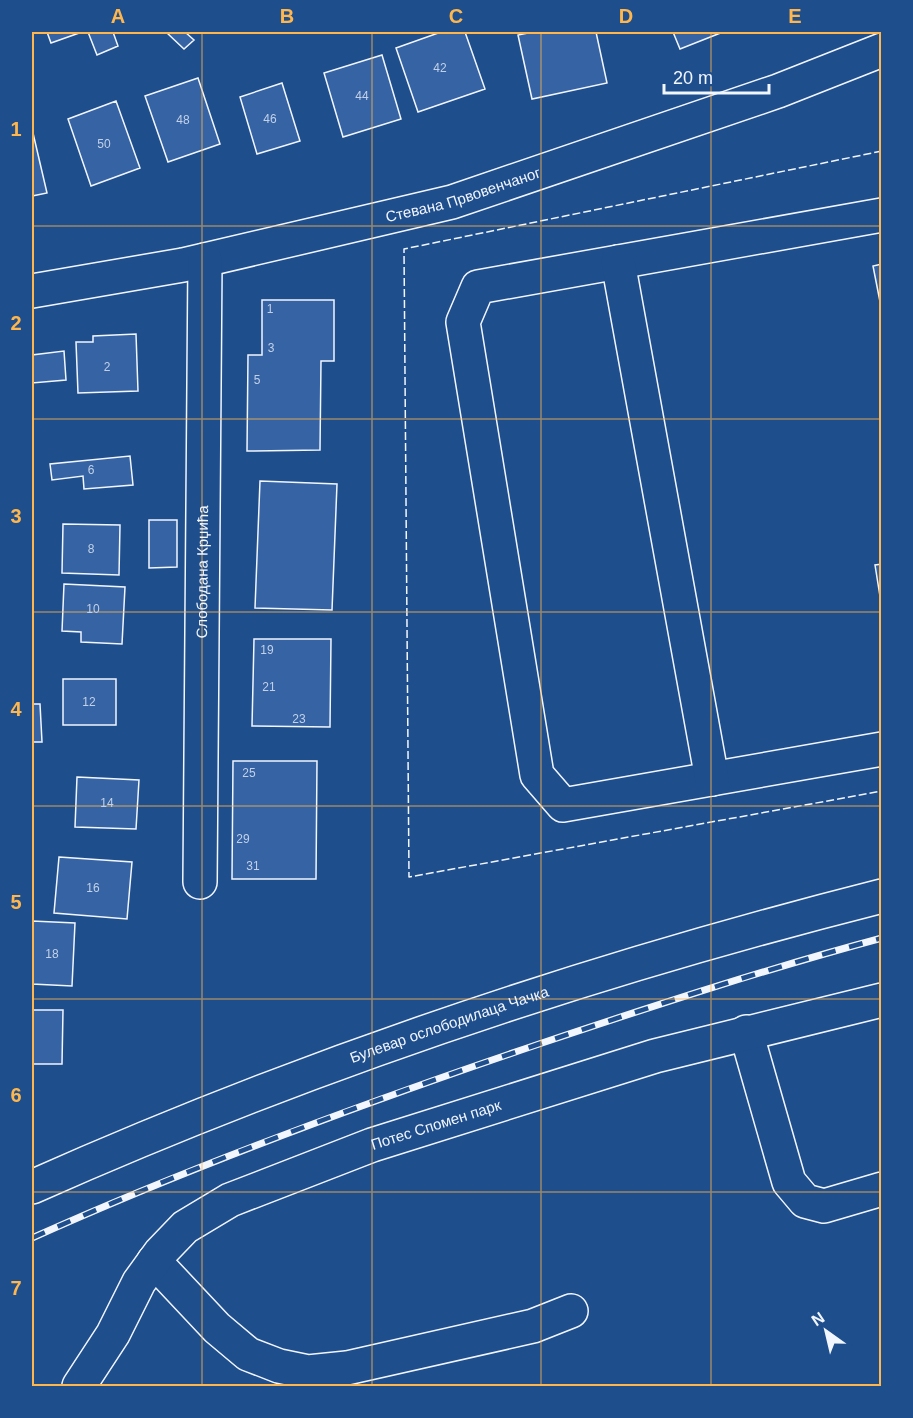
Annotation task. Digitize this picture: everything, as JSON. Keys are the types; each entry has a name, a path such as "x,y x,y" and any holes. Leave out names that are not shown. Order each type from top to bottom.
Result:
{"street":[{"name":"Стевана Првовенчаног","path":"32,291 205,260 452,202 778,91 882,50"},
{"path":"882,215 478,287 462,321 537,775 563,805 882,749"},
{"name":"Слободана Крџића","path":"200,882 205,260"},
{"path":"618,262 712,779"},
{"name":"Булевар ослободилаца Чачка","path":"32,1187 228,1104 412,1036 608,971 882,896"},
{"name":"Потес Спомен парк","path":"79,1386 113,1334 139,1282 154,1261 185,1227 230,1200 361,1149 655,1056 882,1000"},
{"path":"746,1032 789,1182 805,1202 824,1206 882,1189"},
{"path":"154,1261 217,1328 248,1354 279,1366 308,1372 346,1368 521,1328 571,1311"}],"building":[{"path":"47,32 82,32 51,43"},
{"path":"88,32 113,32 118,46 97,55"},
{"path":"166,32 185,32 194,40 184,49"},
{"path":"441,32 465,32 485,89 418,112 396,48"},
{"path":"533,32 596,32 607,83 532,99 518,35"},
{"path":"673,32 723,32 680,49"},
{"path":"382,55 401,119 343,137 324,73"},
{"path":"198,78 220,144 168,162 145,96"},
{"path":"282,83 300,141 257,154 240,97"},
{"path":"116,101 140,168 91,186 68,119"},
{"path":"32,134 47,193 32,196"},
{"path":"882,264 882,312 873,266"},
{"path":"262,300 334,300 334,361 321,361 320,450 247,451 248,355 262,355"},
{"path":"136,334 138,391 78,393 76,342 93,342 93,336"},
{"path":"64,351 66,380 32,383 32,355"},
{"path":"130,456 133,485 84,489 83,476 52,480 50,464"},
{"path":"260,481 337,484 332,610 255,608"},
{"path":"149,520 177,520 177,567 149,568"},
{"path":"63,524 120,525 119,575 62,573"},
{"path":"882,564 882,609 875,565"},
{"path":"64,584 125,587 122,644 81,642 81,632 62,631"},
{"path":"254,639 331,639 330,727 252,726"},
{"path":"63,679 116,679 116,725 63,725"},
{"path":"32,704 40,704 42,742 32,742"},
{"path":"233,761 317,761 316,879 232,879"},
{"path":"77,777 139,780 136,829 75,827"},
{"path":"59,857 132,862 127,919 54,913"},
{"path":"32,921 75,923 72,986 32,984"},
{"path":"32,1010 63,1010 62,1064 32,1064"}],"railway":[{"path":"32,1238 220,1159 410,1088 667,1002 795,962 882,938"}],"fence":[{"path":"882,151 404,249 409,877 882,791"}]}
